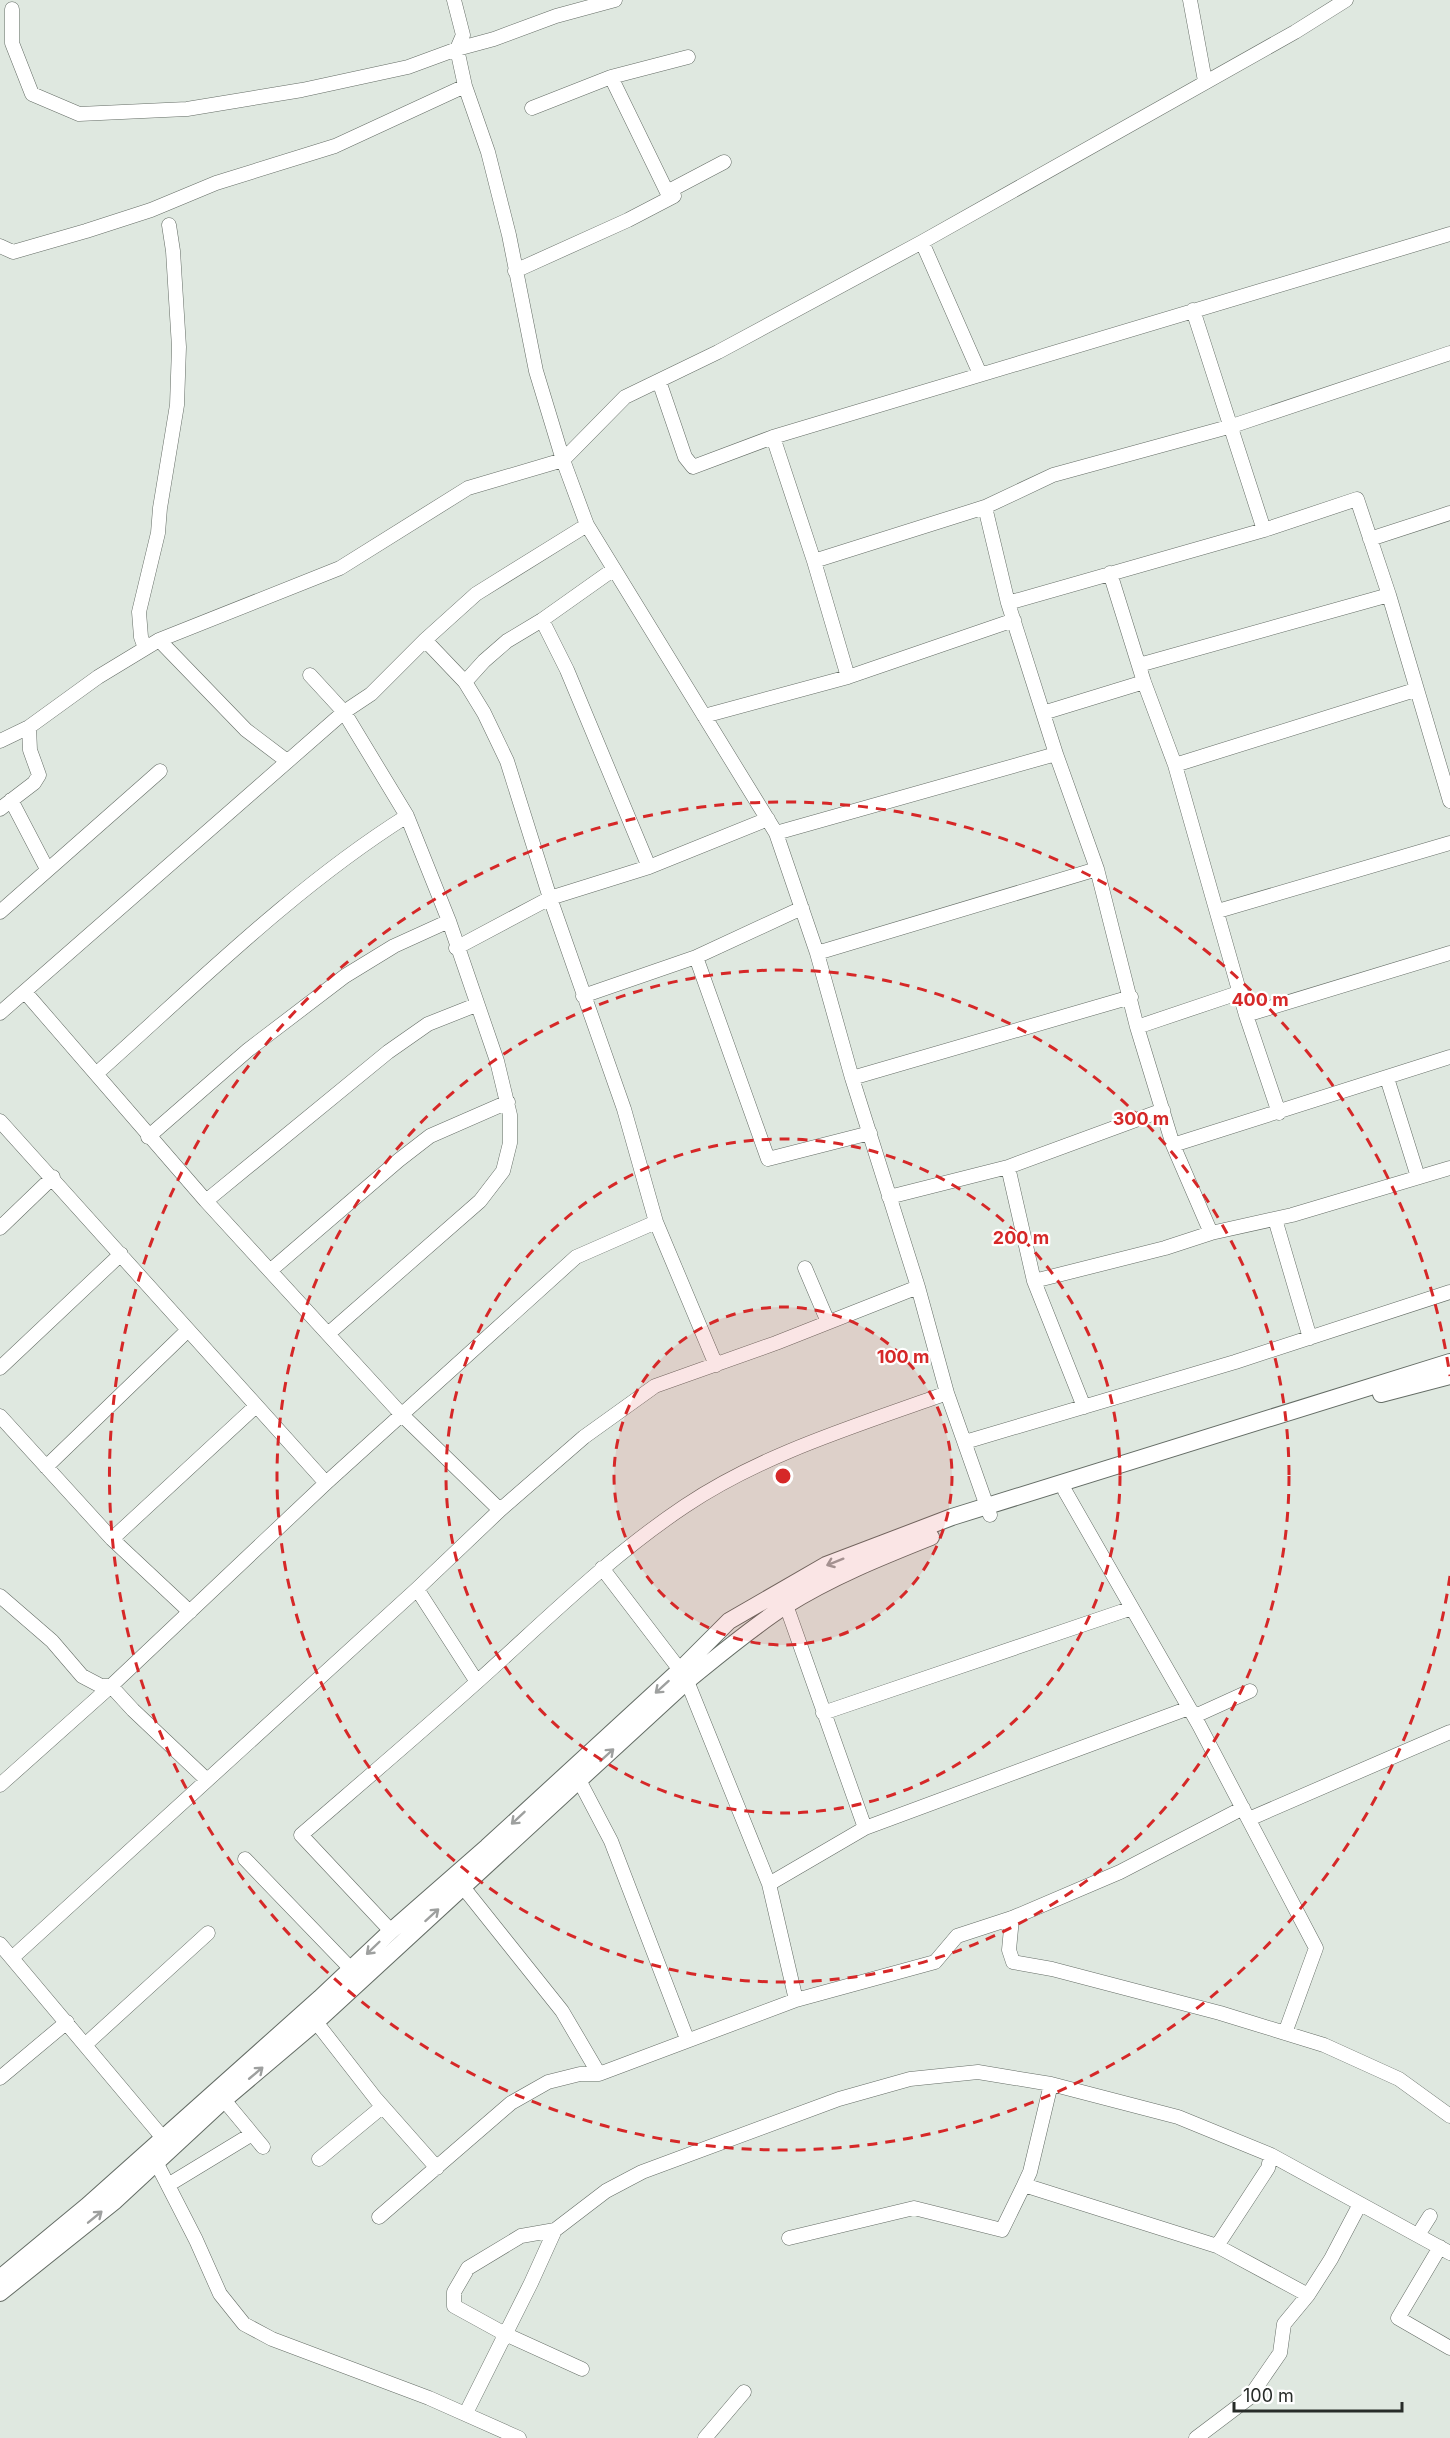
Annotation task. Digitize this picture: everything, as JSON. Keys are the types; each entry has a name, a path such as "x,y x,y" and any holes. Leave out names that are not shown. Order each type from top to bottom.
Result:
{"street":[{"path":"454,0 464,35 457,49 465,86 488,152 509,235 536,370 563,460 587,525 776,832 817,953 852,1078 918,1287 947,1393 989,1510"},
{"path":"12,9 12,44 32,94 79,114 187,109 302,90 408,67 556,16 615,0"},
{"path":"1190,0 1205,81"},
{"path":"0,741 29,727 98,677 159,640 340,568 468,488 563,460 625,397 718,352 922,243 1295,32 1346,0"},
{"path":"532,108 611,77 688,57"},
{"path":"515,271 628,220 674,196 667,192 611,77"},
{"path":"0,246 13,252 152,210 216,183 334,146 465,86"},
{"path":"667,192 724,162"},
{"path":"145,648 141,637 139,612 158,533 177,405 179,347 173,250 169,225"},
{"path":"659,381 685,457 693,467 774,437 1450,234"},
{"path":"922,243 980,374"},
{"path":"1193,310 1264,530"},
{"path":"814,561 985,507 1053,475 1232,426 1450,353"},
{"path":"774,437 814,561 848,678"},
{"path":"1008,603 1264,530 1357,499 1389,595 1416,690 1445,761 1450,801"},
{"path":"985,507 1008,603 1056,754 1097,869 1137,1027 1173,1145 1211,1233"},
{"path":"1370,539 1450,513"},
{"path":"0,1012 287,760 344,712 371,694 425,640 476,594 587,525"},
{"path":"465,682 507,641 542,620 614,569"},
{"path":"1110,573 1144,682 1175,765 1246,1015 1279,1113"},
{"path":"1139,665 1389,595"},
{"path":"542,620 567,670 649,867"},
{"path":"704,716 848,678 1014,620"},
{"path":"159,640 246,730 287,760"},
{"path":"425,640 465,682 484,713 507,761 550,898 624,1109 656,1222 716,1365"},
{"path":"310,675 344,712 407,816 448,921 497,1061 508,1102 510,1143 503,1171 480,1201 328,1334"},
{"path":"1043,713 1144,682"},
{"path":"1175,765 1416,690"},
{"path":"29,727 30,750 39,775 34,783 5,804 47,869"},
{"path":"776,832 1056,754"},
{"path":"0,912 160,771"},
{"path":"96,1074 295,898 358,847 407,816"},
{"path":"456,948 550,898 649,867 768,819"},
{"path":"1218,911 1450,843"},
{"path":"817,953 1097,869"},
{"path":"583,996 696,957 802,908"},
{"path":"148,1137 248,1050 345,976 394,946 448,921"},
{"path":"1246,1015 1450,953"},
{"path":"696,957 768,1160 870,1133"},
{"path":"25,992 148,1137 206,1201 402,1414 500,1510"},
{"path":"1137,1027 1241,992"},
{"path":"852,1078 1131,997"},
{"path":"206,1201 388,1052 428,1024 476,1005"},
{"path":"1173,1145 1450,1057"},
{"path":"1387,1078 1418,1177"},
{"path":"271,1270 430,1136 508,1102"},
{"path":"889,1197 1008,1167 1163,1110"},
{"path":"0,1121 326,1483"},
{"path":"1008,1167 1034,1281 1084,1407"},
{"path":"1034,1281 1165,1248 1211,1233 1275,1218 1450,1168"},
{"path":"0,1228 53,1178"},
{"path":"1275,1218 1310,1338"},
{"path":"0,1785 111,1686 326,1483 576,1257 656,1222"},
{"path":"0,1368 121,1254"},
{"path":"805,1268 828,1322"},
{"path":"12,1958 417,1589 500,1510 584,1437 656,1386 918,1287"},
{"path":"965,1442 1310,1338 1450,1292"},
{"path":"46,1467 187,1331"},
{"path":"0,2293 115,2200 224,2100 316,2022 463,1887 579,1780 683,1676 729,1621 826,1565 989,1510 1450,1362"},
{"path":"0,2278 87,2206 351,1969 391,1930 683,1676 786,1605 862,1564 989,1510 1065,1491 1450,1376"},
{"path":"391,1930 301,1835 477,1682 602,1568 686,1505 741,1473 818,1441 947,1393"},
{"path":"112,1539 256,1406"},
{"path":"0,1416 112,1539 190,1612"},
{"path":"1065,1491 1189,1708 1316,1948 1285,2033"},
{"path":"602,1568 683,1676 769,1884 796,2000"},
{"path":"417,1589 477,1682"},
{"path":"0,1596 5,1612 52,1641 82,1676 101,1686 111,1686 132,1710 207,1780"},
{"path":"786,1605 865,1828"},
{"path":"823,1713 1132,1608"},
{"path":"1189,1708 1195,1716 1250,1691"},
{"path":"769,1884 865,1828 1189,1708"},
{"path":"379,2217 511,2103 548,2082 580,2074 599,2074 687,2039 796,2000 935,1962 957,1936 1012,1918 1120,1872 1246,1814 1450,1732"},
{"path":"579,1780 611,1841 687,2039"},
{"path":"245,1859 351,1969"},
{"path":"463,1887 562,2011 599,2074"},
{"path":"1012,1918 1009,1950 1013,1962 1052,1969 1220,2013 1324,2045 1399,2079 1450,2116"},
{"path":"86,2044 208,1933"},
{"path":"0,1944 163,2138"},
{"path":"0,2078 67,2022"},
{"path":"316,2022 382,2107 437,2168"},
{"path":"582,2370 505,2334 454,2306 454,2292 468,2268 521,2236 555,2230 606,2191 642,2172 849,2096 910,2079 978,2073 1051,2084 1178,2117 1234,2138 1271,2155 1445,2250 1398,2318 1450,2348"},
{"path":"789,2238 914,2208 1002,2230 1030,2172 1051,2084"},
{"path":"224,2100 263,2147"},
{"path":"319,2159 382,2107"},
{"path":"168,2185 252,2134"},
{"path":"1217,2246 1268,2168 1271,2155"},
{"path":"156,2162 220,2294 244,2324 272,2339 466,2413 519,2438"},
{"path":"1024,2185 1217,2246 1308,2295"},
{"path":"1196,2438 1249,2398 1280,2353 1284,2324 1308,2295 1331,2259 1360,2204"},
{"path":"1418,2235 1430,2216"},
{"path":"466,2413 555,2230"},
{"path":"705,2438 744,2392"}]}
